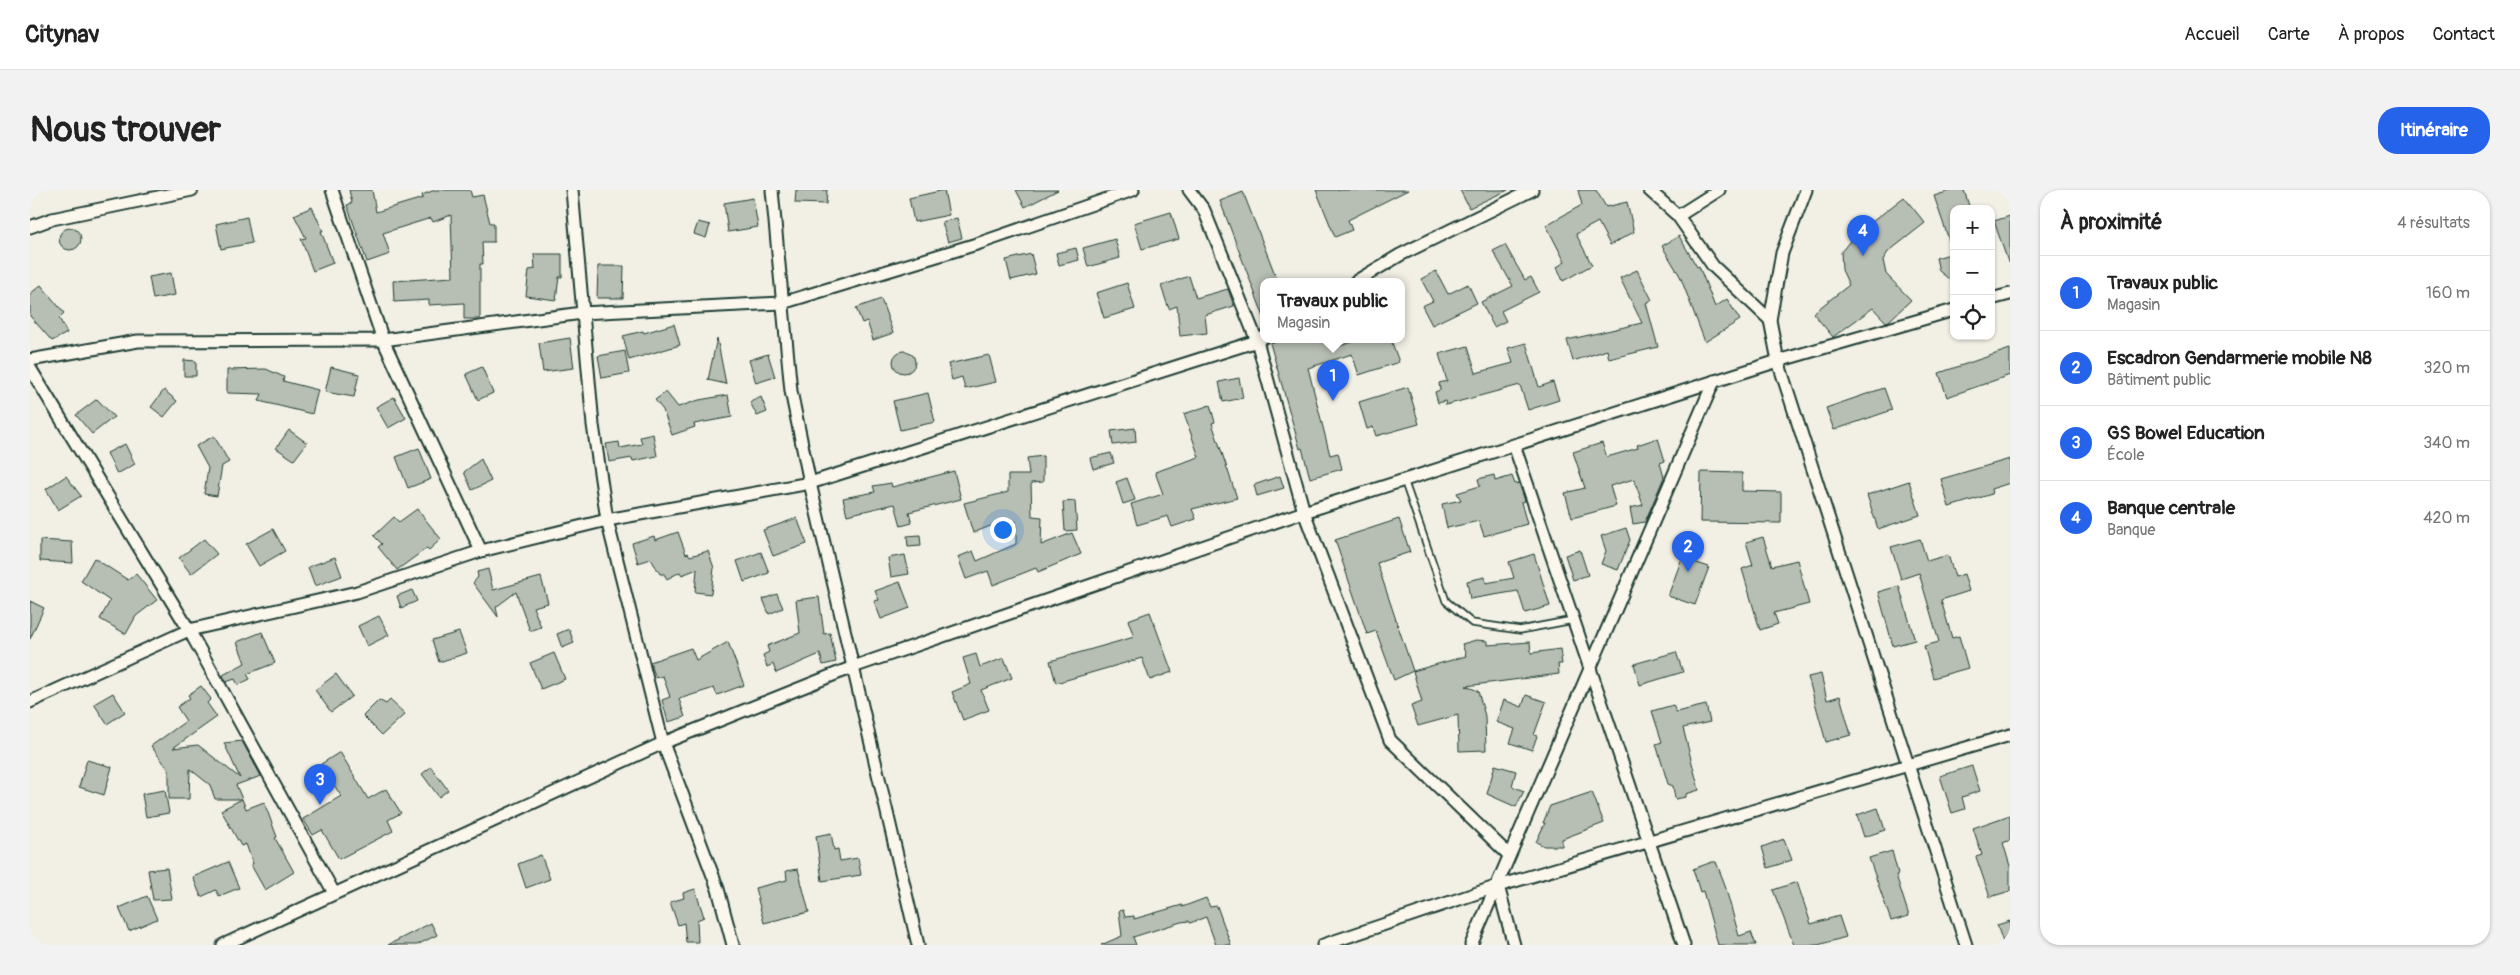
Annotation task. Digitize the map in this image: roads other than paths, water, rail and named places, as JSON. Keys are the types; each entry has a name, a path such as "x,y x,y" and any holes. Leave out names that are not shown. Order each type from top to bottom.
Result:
{"street":[{"path":"30,227 52,219 192,190"},
{"path":"332,190 383,340 481,551"},
{"path":"572,190 593,425 607,520 663,743 718,889 734,945"},
{"path":"772,190 791,390 810,483 918,945"},
{"path":"30,360 138,341 383,340 582,313 782,303 980,243 1133,190"},
{"path":"1189,190 1204,210 1260,337"},
{"path":"1362,278 1400,255 1532,190"},
{"path":"1649,190 1678,216 1713,266 1770,320"},
{"path":"1678,216 1719,190"},
{"path":"1806,190 1782,252 1770,320 1778,361 1966,945"},
{"path":"1995,298 2010,294"},
{"path":"223,945 663,743 853,667 1304,512 1778,361 1950,311"},
{"path":"30,702 189,630 356,592 481,551 607,520 810,483 1260,339"},
{"path":"1262,343 1304,512 1390,740 1509,855"},
{"path":"30,368 189,630 334,893"},
{"path":"1471,945 1714,381"},
{"path":"1514,445 1647,842 1684,945"},
{"path":"1331,944 1498,886 2010,735"},
{"path":"1498,886 1514,945"}],"lane":[{"path":"1404,480 1446,601 1472,623 1520,630 1573,620"}],"place":[{"name":"Banque centrale","path":"1863,256"},
{"name":"Travaux public","path":"1333,401"},
{"name":"Escadron Gendarmerie mobile N8","path":"1688,572"},
{"name":"GS Bowel Education","path":"320,805"}]}
